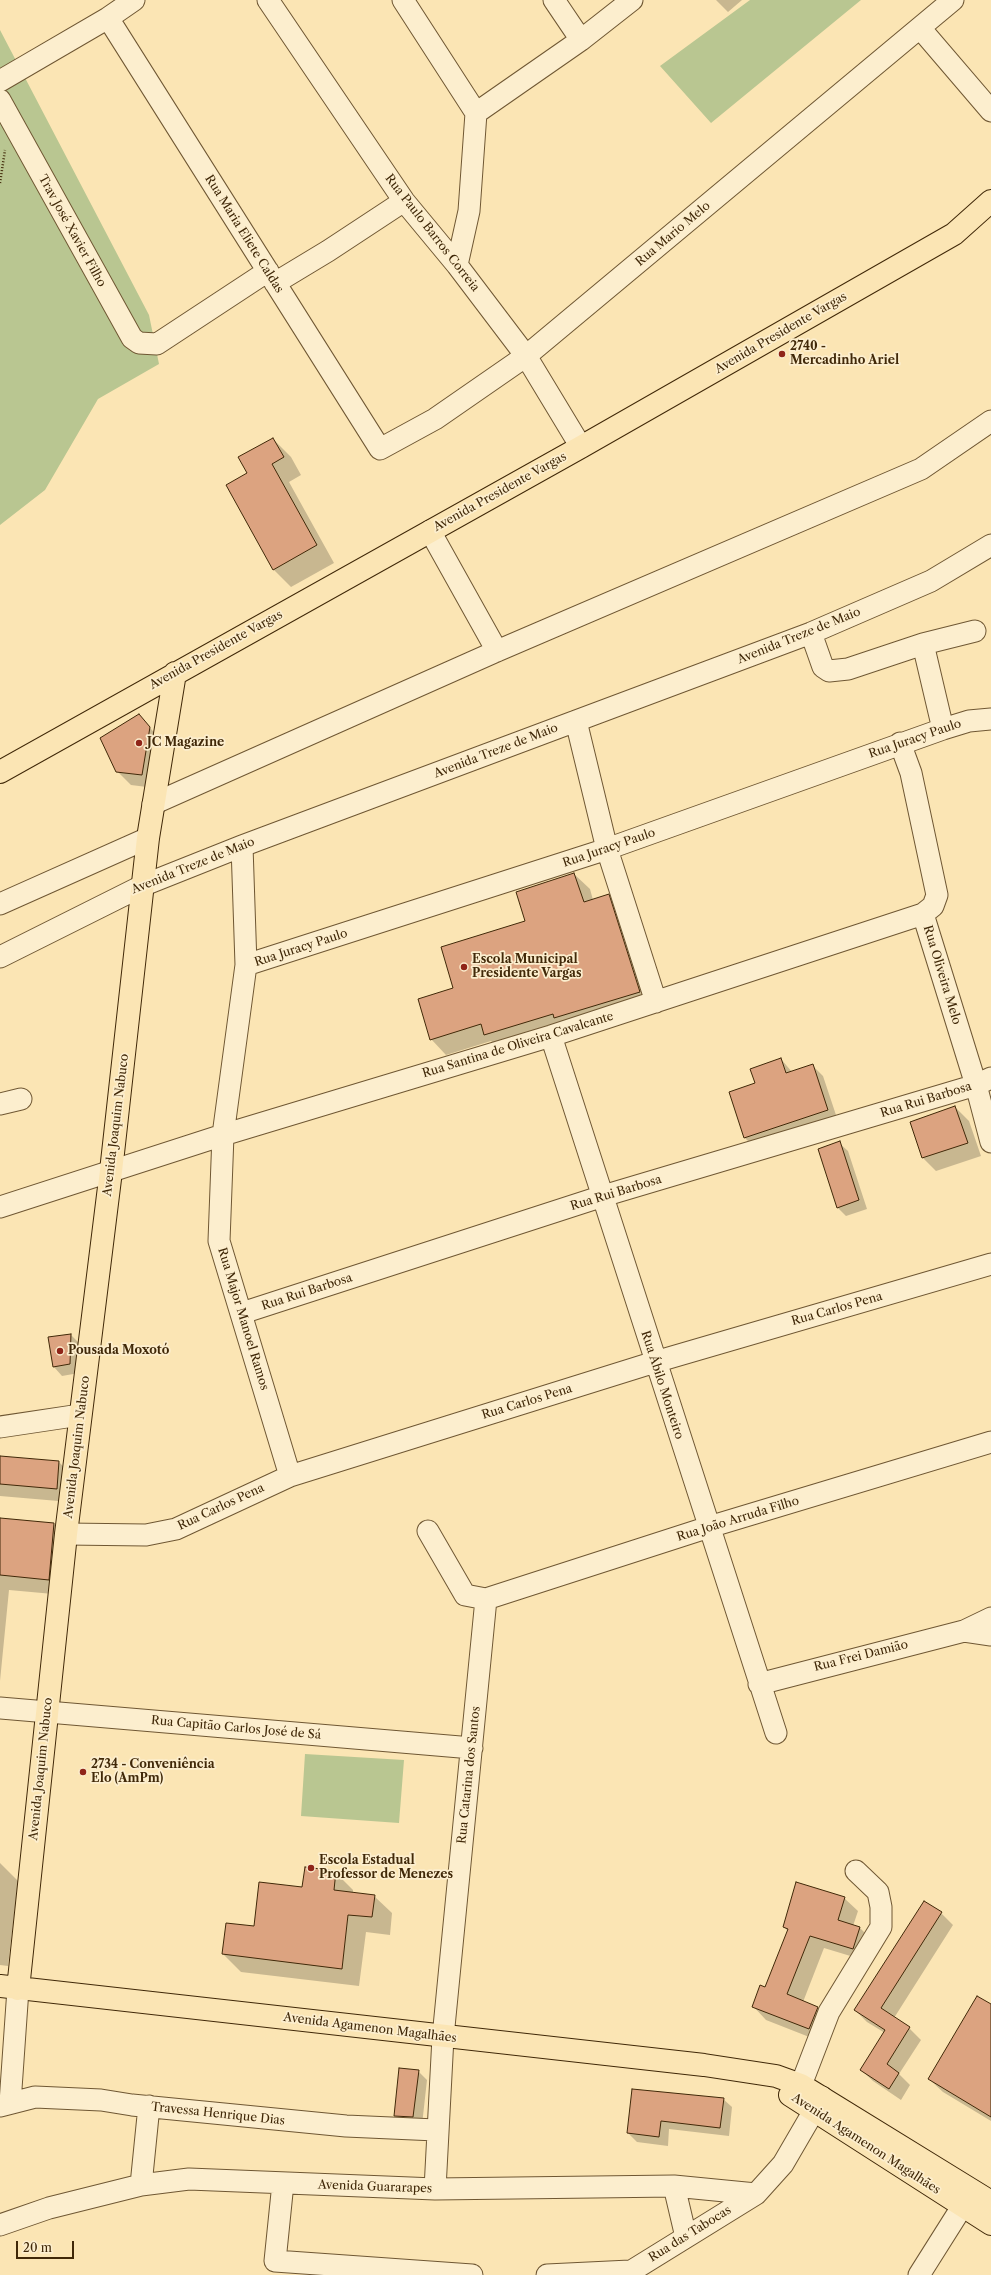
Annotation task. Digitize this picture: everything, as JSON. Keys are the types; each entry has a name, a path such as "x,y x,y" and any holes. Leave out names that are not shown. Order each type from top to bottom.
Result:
{"main road":[{"name":"Avenida Presidente Vargas","path":"0,772 581,447 954,234 991,201"},
{"name":"Avenida Joaquim Nabuco","path":"9,1987 46,1712 80,1415 111,1171 144,885 148,838 175,673"},
{"name":"Avenida Agamenon Magalhães","path":"9,1987 443,2037 704,2065 776,2076 801,2084 818,2103"},
{"name":"Avenida Agamenon Magalhães","path":"739,2071 782,2090 818,2103 968,2198 991,2224"},
{"name":"Avenida Agamenon Magalhães","path":"968,2198 991,2202"}],"street":[{"path":"0,81 108,18 134,0"},
{"name":"Rua Paulo Barros Correia","path":"268,0 404,201 457,265 526,356 581,447"},
{"path":"403,0 476,113 469,211 457,265"},
{"path":"554,0 581,40"},
{"path":"476,113 581,40 632,0"},
{"name":"Rua Mario Melo","path":"380,449 435,419 526,356 953,0"},
{"name":"Rua Maria Eliete Caldas","path":"108,18 380,449"},
{"path":"920,28 991,111"},
{"name":"Trav José Xavier Filho","path":"0,100 132,338 144,345 157,344 272,277"},
{"path":"272,277 328,251 404,201"},
{"path":"153,804 497,651 921,469 991,421"},
{"path":"430,531 497,651"},
{"name":"Avenida Treze de Maio","path":"0,957 144,885 242,846 811,633 931,581 991,545"},
{"path":"811,633 823,667 829,671 848,669 923,644 975,631"},
{"path":"923,644 942,729"},
{"name":"Rua Juracy Paulo","path":"246,965 607,849 942,729 970,721 991,719"},
{"path":"576,721 607,849 656,1002"},
{"name":"Rua Oliveira Melo","path":"900,743 911,773 937,895 933,906 923,914 984,1082 991,1142"},
{"path":"0,904 148,838"},
{"name":"Rua Major Manoel Ramos","path":"242,846 246,965 223,1135 219,1241 290,1476"},
{"name":"Rua Santina de Oliveira Cavalcante","path":"0,1207 223,1135 551,1036 923,914"},
{"name":"Rua Ábilo Monteiro","path":"551,1036 776,1733"},
{"name":"Rua Rui Barbosa","path":"242,1313 603,1196 984,1082"},
{"path":"0,1104 21,1099"},
{"name":"Rua Carlos Pena","path":"66,1534 146,1535 176,1529 290,1476 655,1362 991,1264"},
{"path":"0,1427 80,1415"},
{"name":"Rua João Arruda Filho","path":"486,1599 709,1527 991,1442"},
{"path":"428,1531 465,1595 486,1599"},
{"name":"Rua Catarina dos Santos","path":"435,2189 436,2130 443,2037 486,1599"},
{"name":"Rua Frei Damião","path":"759,1684 964,1630 991,1618"},
{"name":"Rua Frei Damião","path":"964,1630 991,1635"},
{"name":"Rua Capitão Carlos José de Sá","path":"0,1708 472,1748"},
{"path":"801,2084 829,2012 881,1927 881,1907 878,1892 856,1872"},
{"name":"Avenida Joaquim Nabuco","path":"5,2105 9,1987"},
{"name":"Travessa Henrique Dias","path":"5,2105 35,2097 101,2100 338,2126 436,2130"},
{"name":"Rua das Tabocas","path":"627,2273 756,2194 783,2164 818,2103"},
{"path":"141,2185 149,2106"},
{"name":"Avenida Guararapes","path":"0,2225 49,2208 141,2185 189,2179 435,2189 674,2186 756,2194"},
{"path":"284,2183 273,2268 472,2275"},
{"path":"674,2186 686,2237"},
{"path":"919,2275 968,2198"},
{"path":"547,2275 627,2273"}],"green space":[{"path":"750,0 861,0 711,123 660,66"},
{"path":"0,30 149,315 159,364 98,399 45,490 0,525"},
{"path":"305,1754 404,1760 399,1823 301,1816"}],"building":[{"path":"273,438 284,457 272,464 317,545 273,570 226,485 247,473 238,457"},
{"path":"139,714 150,727 142,775 116,772 100,738"},
{"path":"574,873 584,902 609,894 640,992 554,1018 553,1014 484,1035 481,1024 430,1040 418,999 453,988 441,947 525,921 516,892"},
{"path":"781,1058 786,1073 813,1064 828,1110 744,1138 729,1092 755,1083 750,1069"},
{"path":"955,1106 968,1143 922,1158 910,1122"},
{"path":"840,1141 859,1200 837,1208 818,1149"},
{"name":"Pousada Moxotó","path":"71,1334 70,1364 53,1367 48,1337"},
{"path":"0,1456 59,1461 57,1489 0,1484"},
{"path":"0,1518 54,1523 49,1580 0,1575"},
{"path":"305,1867 336,1871 334,1890 375,1895 372,1917 348,1915 342,1969 222,1954 226,1923 254,1926 259,1882 302,1887"},
{"path":"796,1882 845,1897 838,1920 860,1927 853,1949 810,1936 787,1994 818,2007 809,2029 752,2007 760,1985 765,1987 788,1929 783,1927"},
{"path":"924,1901 942,1912 881,2008 910,2027 887,2064 899,2073 889,2089 860,2070 885,2030 854,2010"},
{"path":"977,1996 991,2004 991,2117 928,2079"},
{"path":"399,2068 419,2070 413,2117 394,2116"},
{"path":"632,2089 724,2098 720,2128 661,2121 659,2137 627,2133"}],"place":[{"name":"2740 - Mercadinho Ariel","path":"782,354"},
{"name":"JC Magazine","path":"139,743"},
{"name":"Escola Municipal Presidente Vargas","path":"464,967"},
{"name":"Pousada Moxotó","path":"60,1351"},
{"name":"2734 - Conveniência Elo (AmPm)","path":"83,1772"},
{"name":"Escola Estadual Professor de Menezes","path":"311,1868"}]}
